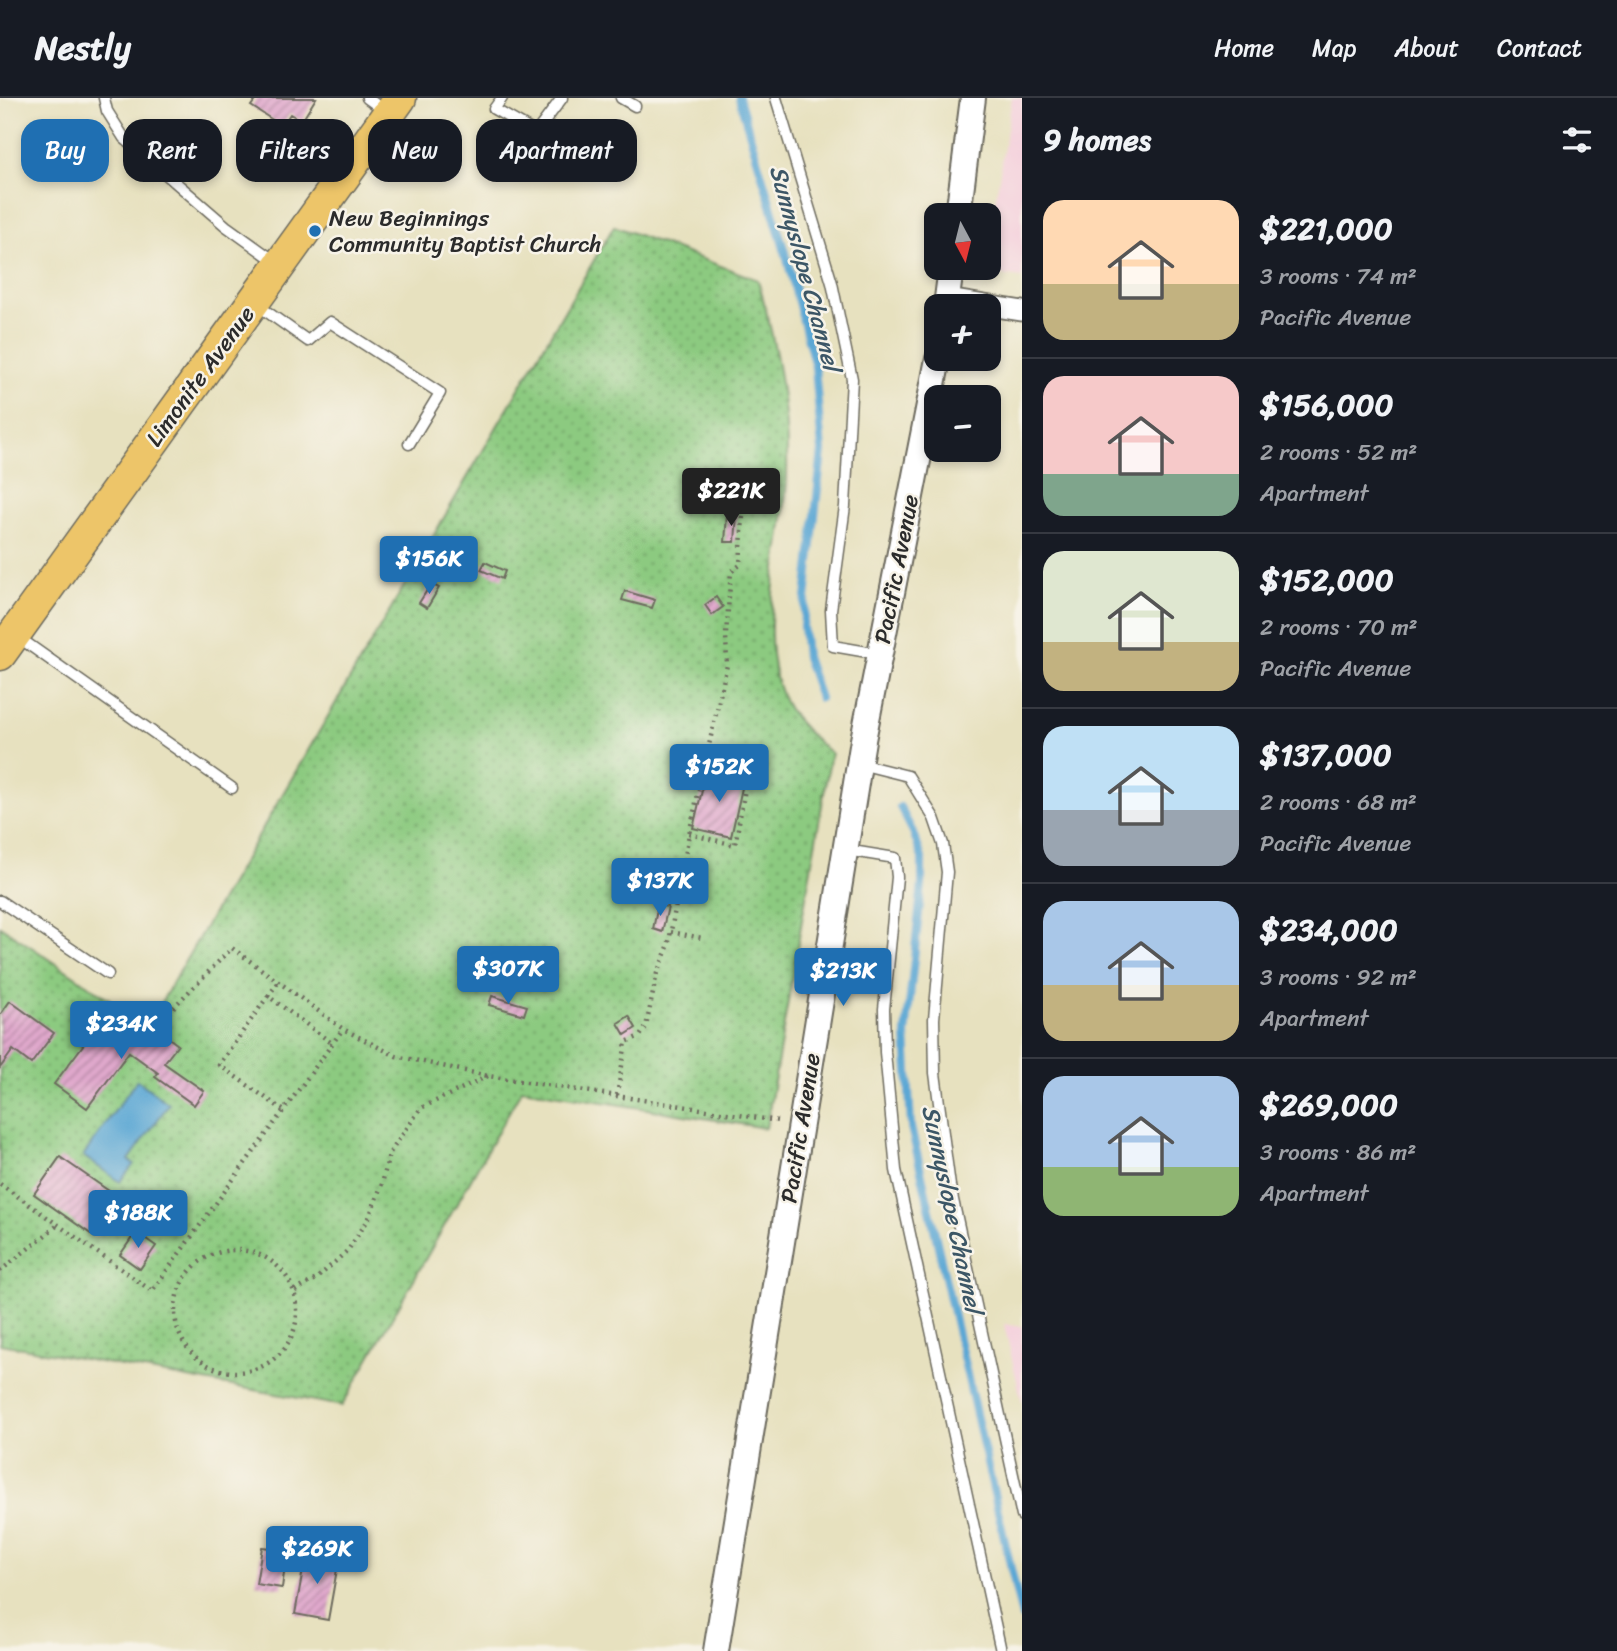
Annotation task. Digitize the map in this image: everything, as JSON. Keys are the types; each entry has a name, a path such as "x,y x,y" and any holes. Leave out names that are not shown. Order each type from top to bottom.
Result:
{"main road":[{"name":"Limonite Avenue","path":"7,644 280,264 385,103"}],"street":[{"path":"960,203 974,98"},
{"path":"1001,309 1022,311"},
{"name":"Pacific Avenue","path":"716,1651 860,764 879,654 936,371"}],"lane":[{"path":"104,98 107,111 124,138 226,226 280,264"},
{"path":"502,98 494,109 536,133 562,98"},
{"path":"621,98 635,106"},
{"path":"776,98 832,283 852,379 845,506 831,610 833,646 879,654"},
{"path":"253,302 308,341 330,322 440,393 409,444"},
{"path":"7,644 232,788"},
{"path":"860,764 908,776 934,818 943,844 947,872 946,899 935,1007 934,1073 950,1186 1022,1517"},
{"path":"846,850 895,858 897,877 884,1020 895,1170 1001,1651"},
{"path":"0,901 108,974"}],"path":[{"path":"617,1095 626,1042 640,1036 646,1027 657,972 668,947 689,834 727,664 726,634 731,572 740,565 743,515"},
{"path":"689,834 735,845 747,778 705,768"},
{"path":"671,932 702,938"},
{"path":"109,1005 148,1033 232,948 343,1029 396,1056 488,1076 782,1121"},
{"path":"278,983 219,1065 283,1111"},
{"path":"268,996 333,1044"},
{"path":"0,1184 152,1292 343,1029"},
{"path":"295,1291 316,1279 348,1250 368,1220 382,1184 389,1154 421,1108 488,1076"},
{"path":"0,1271 58,1226"},
{"path":"232,1249 258,1253 280,1267 295,1291 298,1314 291,1339 275,1359 252,1371 226,1372 202,1363 184,1345 174,1321 176,1295 187,1272 208,1256 232,1249"}],"shaded area":[{"path":"1012,98 1022,98 1022,278 1001,274 1001,203 995,203"},
{"path":"1004,1324 1022,1327 1022,1403"}],"green space":[{"path":"614,226 758,280 780,376 786,425 787,475 773,596 772,657 778,685 790,711 809,734 831,753 766,1128 522,1089 342,1406 0,1344 0,926 148,1025"}],"water":[{"path":"137,1080 169,1104 129,1160 134,1164 120,1182 83,1156"}],"building":[{"path":"257,98 316,98 303,119 290,114 287,119 271,119 251,106"},
{"path":"727,514 737,514 735,542 725,542"},
{"path":"485,562 505,571 502,579 481,570"},
{"path":"431,584 439,588 427,608 419,603"},
{"path":"625,591 655,600 652,608 622,600"},
{"path":"716,597 723,607 712,615 705,605"},
{"path":"707,770 744,779 731,837 693,828"},
{"path":"658,905 668,907 662,932 653,929"},
{"path":"492,996 527,1006 524,1015 489,1005"},
{"path":"10,1001 54,1033 31,1064 13,1050 0,1068 0,1015"},
{"path":"110,1009 150,1039 157,1029 178,1045 164,1063 204,1091 194,1105 155,1077 158,1073 129,1052 87,1108 54,1084"},
{"path":"629,1016 636,1028 625,1035 618,1023"},
{"path":"60,1157 122,1200 95,1237 34,1194"},
{"path":"136,1232 156,1246 140,1269 120,1255"},
{"path":"262,1547 287,1550 282,1588 256,1584"},
{"path":"306,1553 339,1558 328,1620 295,1614"}],"waterway":[{"name":"Sunnyslope Channel","path":"739,98 787,259 815,367 822,451 803,626 806,657 820,698"},
{"name":"Sunnyslope Channel","path":"900,807 922,858 922,884 906,1034 911,1127 1022,1617"}],"place":[{"name":"New Beginnings Community Baptist Church","path":"315,231"}]}
